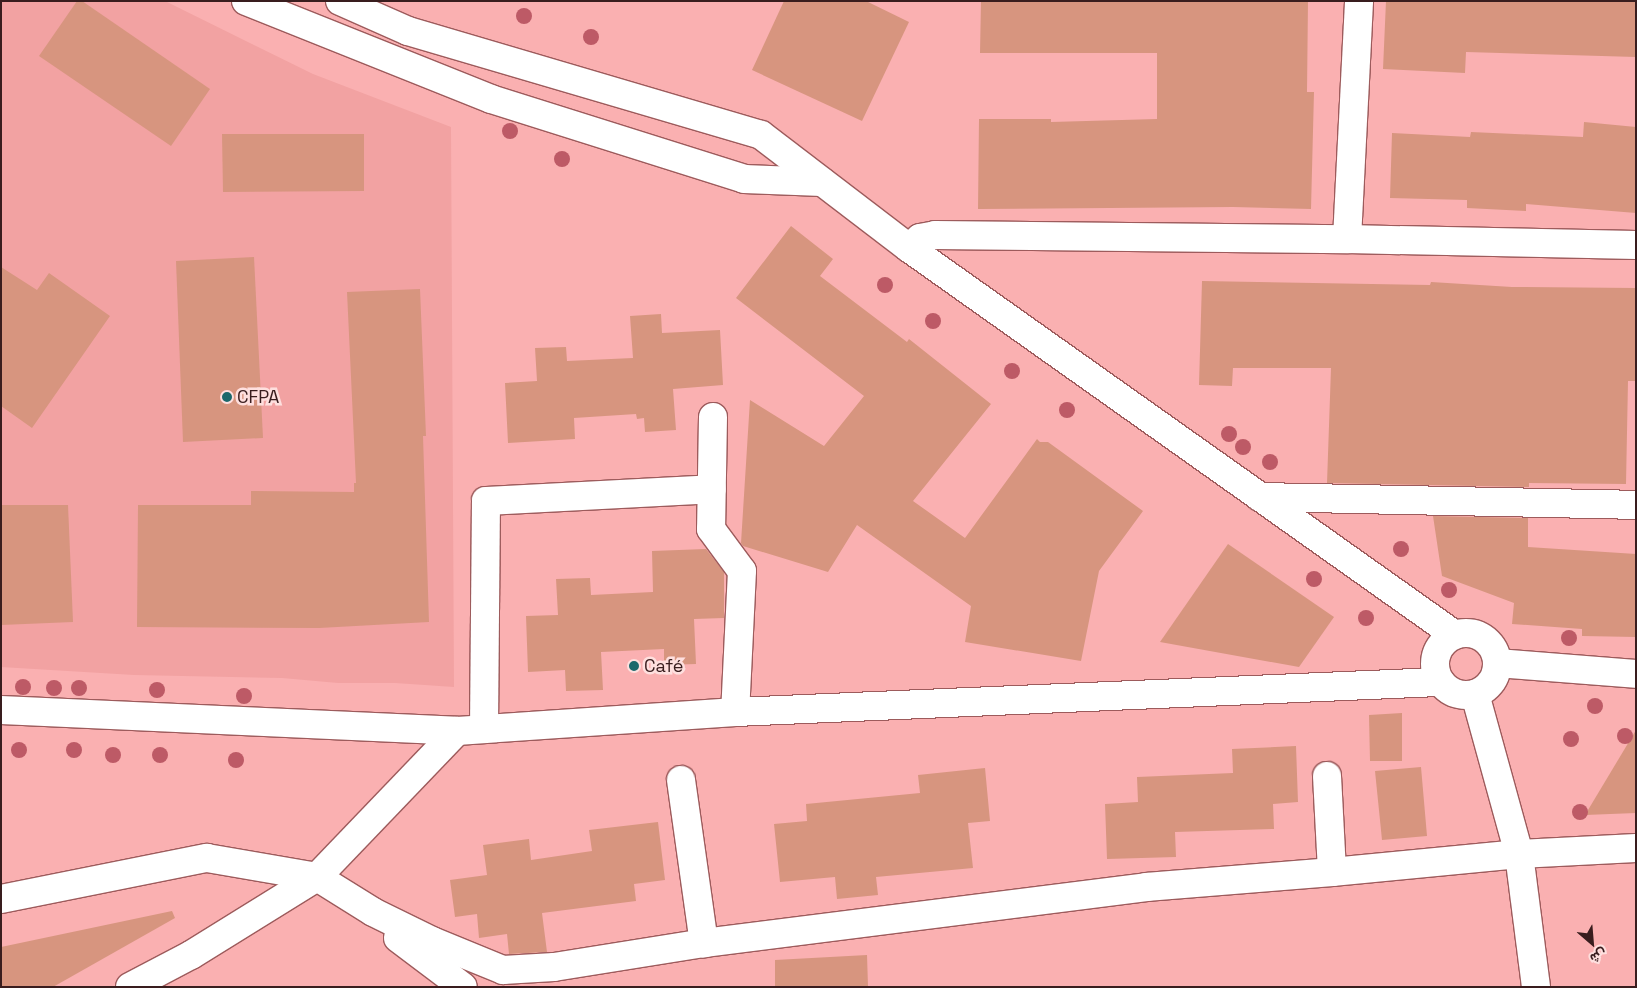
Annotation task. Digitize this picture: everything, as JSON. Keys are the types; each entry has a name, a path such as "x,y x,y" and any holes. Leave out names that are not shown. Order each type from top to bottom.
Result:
{"street":[{"path":"246,1 500,102 744,179 822,182"},
{"path":"340,1 408,31 761,135 909,248 1455,635"},
{"path":"1347,238 1359,1"},
{"path":"909,248 920,238 935,235 1347,238 1636,245"},
{"path":"713,417 711,529 742,571 735,712"},
{"path":"130,987 191,956 317,877 471,730 486,501 712,488"},
{"path":"1260,497 1636,505"},
{"path":"1470,633 1483,638 1493,649 1497,663 1493,679 1475,694 1467,695 1452,692 1440,682 1436,673 1436,656 1446,640 1455,635 1470,633"},
{"path":"1497,663 1636,674"},
{"path":"1,710 471,730 735,712 1440,682"},
{"path":"1475,694 1519,854 1536,987"},
{"path":"1327,776 1332,872"},
{"path":"681,780 704,943"},
{"path":"1,899 207,858 317,877 372,912 432,941 503,970 554,968 704,943 1146,887 1519,854 1636,848"},
{"path":"317,877 463,987"}],"shaded area":[{"name":"CFPA","path":"1,1 165,1 313,74 451,127 454,687 395,683 338,683 282,678 134,675 1,667"}],"building":[{"path":"77,1 82,1 210,89 171,146 39,56"},
{"path":"784,1 866,1 909,22 862,121 752,70"},
{"path":"981,1 1308,1 1307,92 1314,92 1311,209 1233,207 978,209 979,119 1051,119 1051,122 1157,119 1157,53 980,53"},
{"path":"1386,1 1636,1 1636,57 1466,52 1465,73 1383,69"},
{"path":"1584,122 1636,127 1636,213 1526,204 1526,211 1467,208 1467,200 1390,198 1392,133 1470,137 1471,132 1583,137"},
{"path":"222,134 364,134 364,191 223,192"},
{"path":"791,226 833,259 820,276 907,342 909,339 991,404 913,501 965,538 1037,439 1040,442 1048,442 1143,511 1099,571 1081,661 965,642 971,606 857,525 828,572 743,546 741,543 750,400 824,446 864,396 736,298"},
{"path":"254,257 263,438 183,442 176,261"},
{"path":"1,267 37,290 49,273 110,316 32,428 1,406"},
{"path":"1202,281 1430,285 1431,282 1512,287 1636,288 1636,381 1628,381 1626,484 1529,483 1529,487 1327,483 1331,368 1233,368 1232,386 1199,385"},
{"path":"420,289 426,436 423,436 429,622 319,628 137,627 138,505 251,505 251,491 354,492 354,483 356,483 347,292"},
{"path":"661,314 662,333 720,330 723,385 673,389 676,430 645,432 644,418 637,419 636,414 574,418 575,439 508,443 505,383 537,381 535,348 566,347 567,361 633,358 630,316"},
{"path":"1,505 68,505 73,622 1,625"},
{"path":"1433,516 1528,518 1528,547 1636,554 1636,637 1582,636 1582,629 1512,624 1514,603 1442,576"},
{"path":"1228,544 1334,617 1299,667 1160,642"},
{"path":"706,549 724,572 724,618 694,619 696,664 664,665 664,649 601,652 603,690 566,691 565,670 528,672 526,616 558,615 556,579 590,578 591,595 653,592 652,551"},
{"path":"1402,713 1402,761 1370,761 1369,715"},
{"path":"1636,730 1636,813 1585,815"},
{"path":"1296,746 1298,802 1273,804 1274,829 1175,832 1176,857 1107,859 1105,804 1138,802 1137,777 1233,773 1232,749"},
{"path":"1421,767 1427,836 1382,840 1375,771"},
{"path":"985,768 990,821 968,823 973,868 876,877 878,895 837,899 835,877 780,882 774,824 807,821 806,804 920,793 918,775"},
{"path":"658,822 665,880 634,884 636,901 542,913 547,952 509,954 507,934 479,938 477,914 455,917 450,880 487,875 483,845 529,839 531,860 592,851 589,830"},
{"path":"172,911 175,918 53,987 1,987 1,947"},
{"path":"867,955 868,987 775,987 775,960"}],"place":[{"name":"CFPA","path":"227,397"},
{"name":"Café","path":"634,666"}]}
